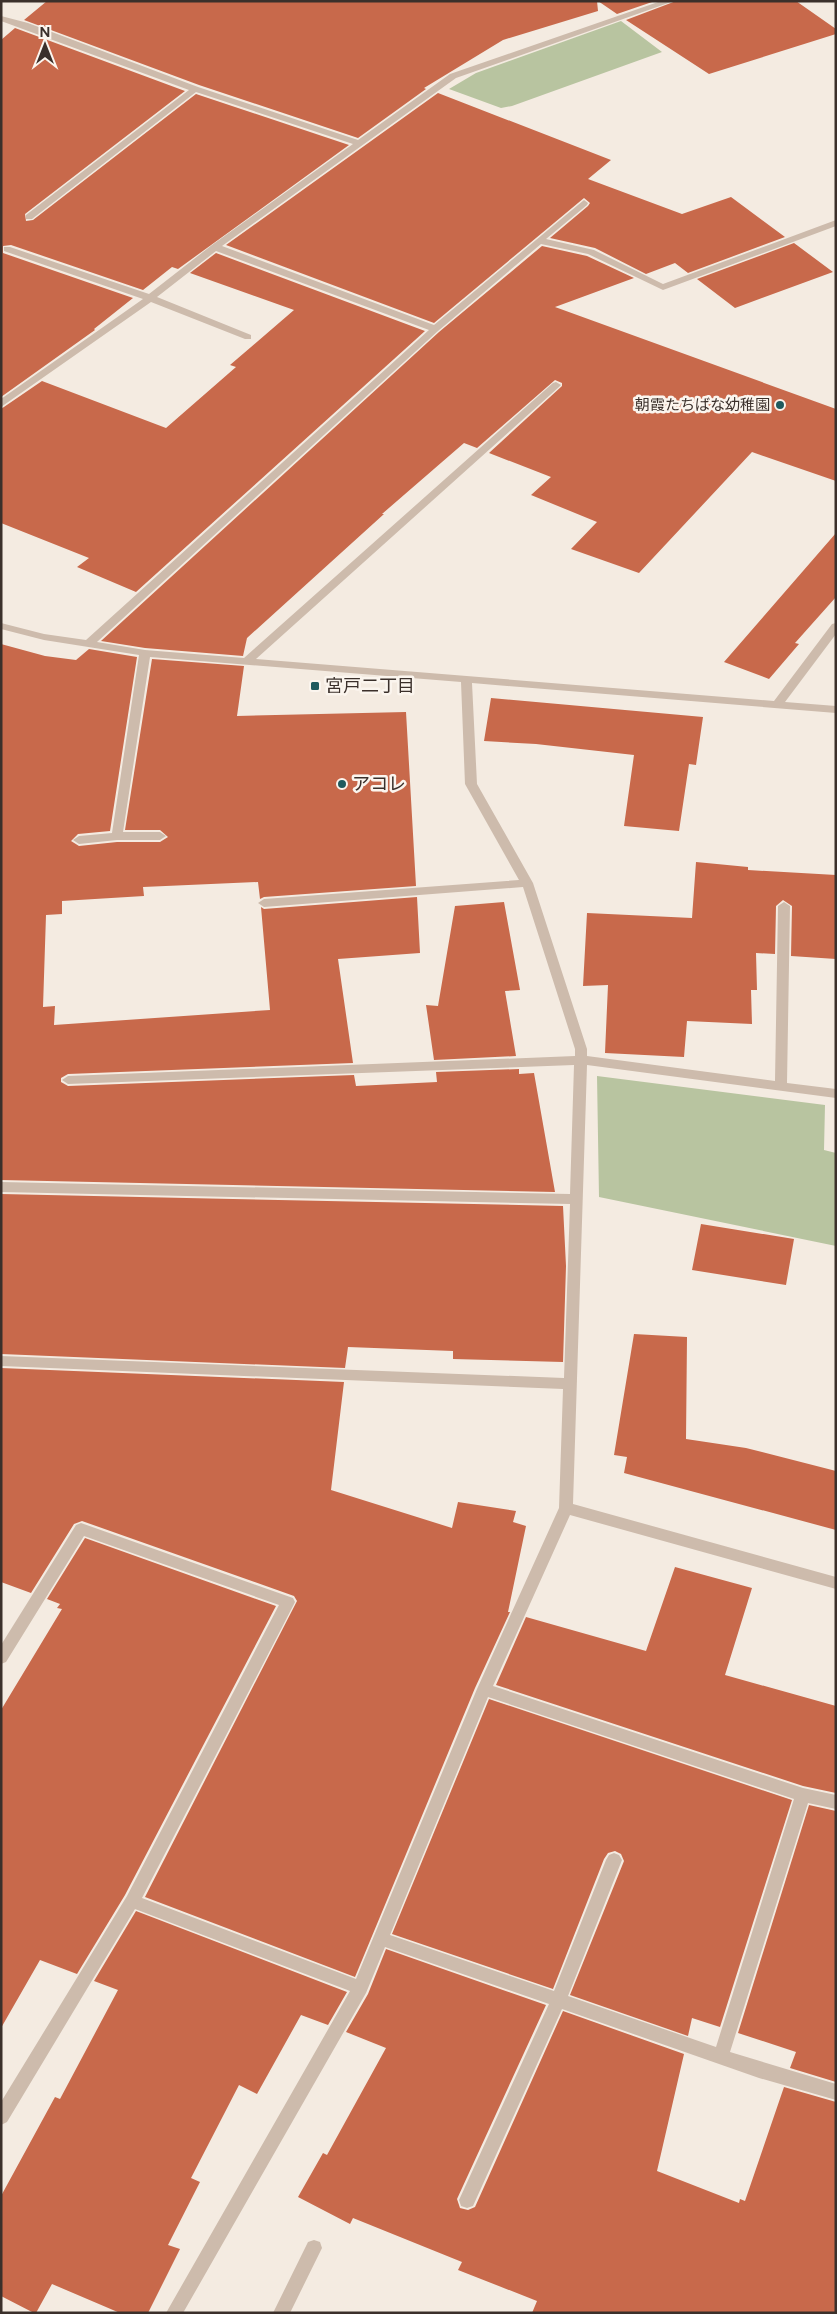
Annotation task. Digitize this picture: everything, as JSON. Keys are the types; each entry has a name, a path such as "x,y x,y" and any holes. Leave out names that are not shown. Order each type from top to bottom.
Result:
{"street":[{"path":"634,1 644,10"},
{"path":"1,404 150,298 215,247 453,76 670,1"},
{"path":"1,18 25,25 195,89 358,143"},
{"path":"29,217 195,89"},
{"path":"88,644 435,329 584,203"},
{"path":"541,241 591,252 663,287 836,223"},
{"path":"215,247 435,329"},
{"path":"8,249 150,298 248,337"},
{"path":"246,662 556,386"},
{"path":"1,626 36,635 145,653 836,710"},
{"path":"777,705 836,626"},
{"path":"117,836 145,653"},
{"path":"174,2313 360,1988 382,1939 484,1689 566,1508 581,1049 527,883 471,784 466,680"},
{"path":"79,840 117,836 160,836"},
{"path":"264,903 527,883"},
{"path":"781,1087 784,906"},
{"path":"68,1080 581,1060 836,1094"},
{"path":"1,1187 576,1198"},
{"path":"1,1361 570,1384"},
{"path":"566,1508 836,1583"},
{"path":"1,1658 81,1529 288,1602 132,1901 1,2117"},
{"path":"484,1689 803,1795 836,1802"},
{"path":"721,2056 803,1795"},
{"path":"467,2200 558,2001 614,1860"},
{"path":"132,1901 360,1988"},
{"path":"382,1939 759,2070 836,2092"},
{"path":"281,2313 314,2248"}],"green space":[{"path":"621,21 662,52 512,106 501,108 449,89 476,73"},
{"path":"597,1076 825,1105 824,1150 836,1153 836,1246 599,1197"}],"building":[{"path":"47,1 597,1 598,11 503,40 424,88 426,89 358,138 199,85 24,20"},
{"path":"598,1 655,1 617,14"},
{"path":"676,1 796,1 836,29 836,34 709,74 626,20"},
{"path":"15,28 185,91 25,214 26,221 33,220 196,94 349,145 178,269 172,267 143,290 11,245 3,246 3,253 133,298 95,330 1,397 1,40"},
{"path":"438,93 611,160 588,179 682,214 731,197 785,237 688,273 675,263 646,274 595,248 550,238 588,206 590,203 584,198 434,323 226,245"},
{"path":"794,243 833,272 735,308 697,279"},
{"path":"542,246 587,256 634,278 555,307 836,409 836,481 752,452 639,573 571,549 597,522 531,495 551,477 489,453 562,386 562,383 555,380 477,448 464,443 382,514 384,514 247,638 243,656 145,648 101,641 439,332"},
{"path":"216,253 425,331 136,592 77,567 89,558 1,523 1,409 42,381 166,428 236,367 230,365 294,310 190,273"},
{"path":"836,533 836,597 795,643 799,644 769,679 724,662"},
{"path":"1,644 45,656 76,660 89,649 137,657 110,831 78,834 71,841 79,846 117,842 160,842 168,837 160,830 125,830 152,659 244,666 237,716 406,712 416,886 264,897 260,899 258,882 143,887 144,896 62,901 62,914 46,915 43,1007 55,1006 54,1025 270,1010 261,907 264,909 417,897 420,953 338,959 353,1063 68,1074 61,1078 61,1082 68,1086 354,1075 356,1086 437,1082 436,1072 519,1069 519,1074 534,1073 555,1192 1,1180"},
{"path":"491,698 703,717 696,765 689,764 679,831 624,826 634,755 536,744 484,741"},
{"path":"696,862 748,867 748,870 836,875 836,959 791,956 792,906 783,900 776,906 775,954 756,953 757,990 751,990 752,1024 687,1021 684,1057 605,1053 608,985 583,986 587,913 692,918"},
{"path":"504,902 520,990 505,991 516,1056 434,1060 426,1005 438,1006 455,906"},
{"path":"1,1194 563,1206 566,1266 563,1362 453,1359 453,1351 348,1347 345,1368 1,1354"},
{"path":"701,1224 794,1239 786,1285 692,1270"},
{"path":"634,1334 687,1337 686,1439 746,1448 836,1471 836,1530 624,1473 627,1457 614,1455"},
{"path":"1,1368 344,1382 331,1490 452,1528 458,1502 516,1511 513,1522 526,1526 508,1612 510,1612 475,1688 355,1977 145,1897 297,1601 294,1596 82,1521 74,1524 31,1593 1,1582"},
{"path":"85,1538 276,1606 125,1895 77,1974 40,1960 1,2028 1,1710 62,1609 57,1608 60,1604 47,1599"},
{"path":"675,1567 752,1588 725,1675 836,1706 836,1793 803,1786 496,1685 526,1617 646,1651"},
{"path":"489,1699 792,1800 720,2027 692,2018 688,2036 570,1995 624,1861 621,1854 615,1851 608,1853 604,1859 553,1989 392,1934"},
{"path":"809,1805 836,1811 836,2082 790,2068 796,2052 738,2033"},
{"path":"136,1911 347,1992 328,2025 301,2015 257,2094 239,2085 191,2178 200,2182 168,2245 180,2249 148,2313 120,2313 52,2284 36,2313 34,2313 1,2296 1,2196 55,2097 60,2099 118,1990 94,1981"},
{"path":"386,1949 546,2005 457,2199 460,2208 468,2210 475,2207 563,2011 684,2054 657,2171 739,2203 740,2199 745,2201 784,2087 836,2102 836,2313 532,2313 537,2301 458,2270 462,2262 353,2218 350,2224 298,2197 323,2153 327,2155 386,2048 346,2032 368,1994"}],"place":[{"name":"朝霞たちばな幼稚園","path":"780,405"},
{"name":"宮戸二丁目","path":"315,686"},
{"name":"アコレ","path":"342,784"}]}
